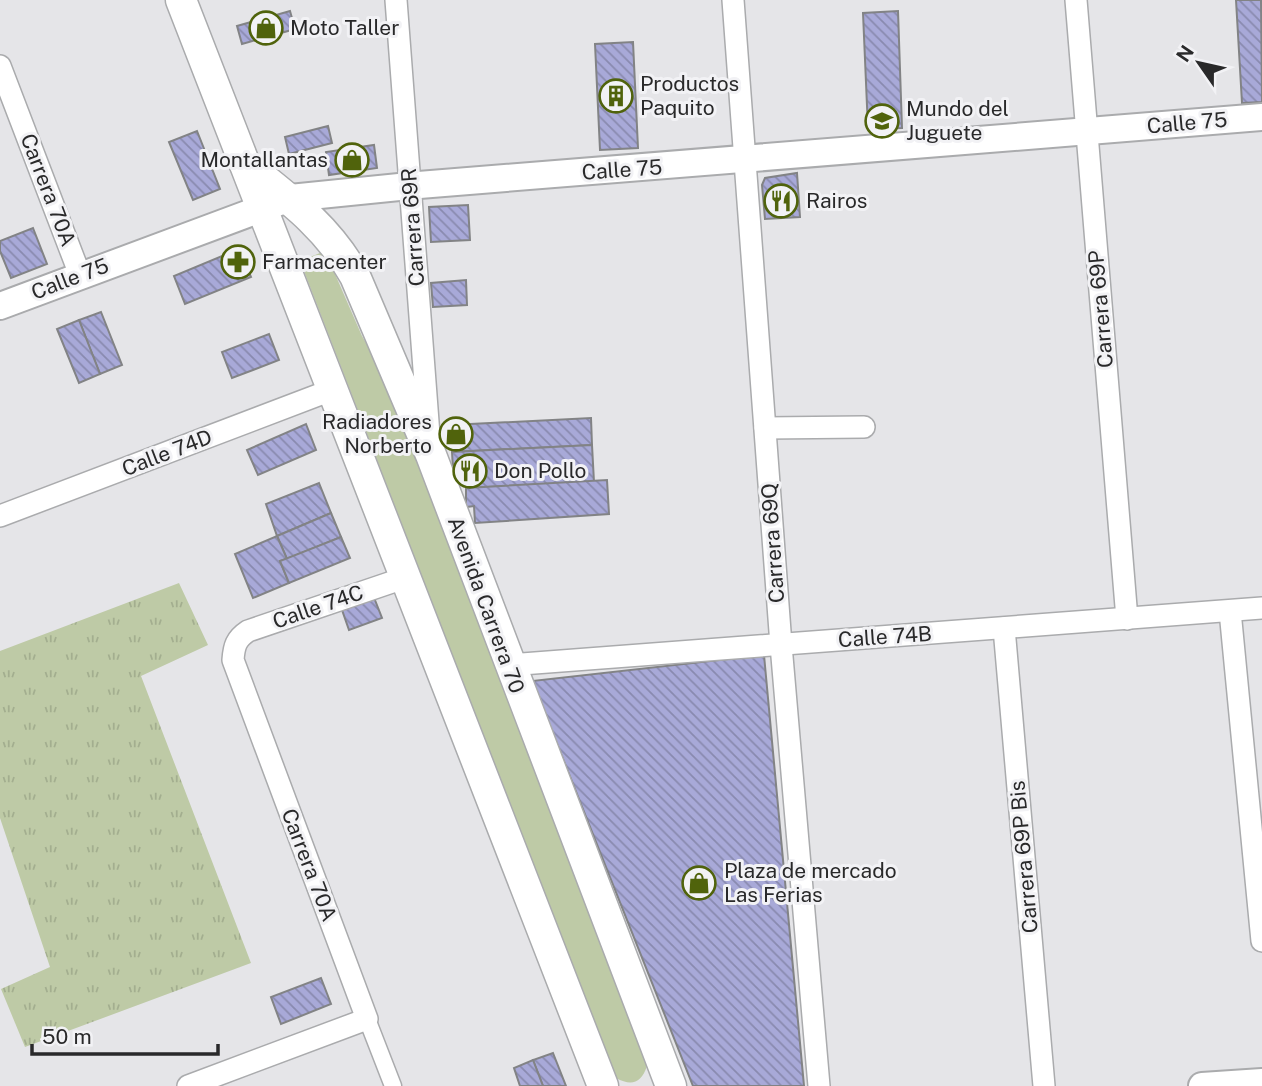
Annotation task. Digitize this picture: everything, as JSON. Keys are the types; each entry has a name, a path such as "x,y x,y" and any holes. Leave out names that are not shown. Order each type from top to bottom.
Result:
{"main road":[{"name":"Avenida Carrera 70","path":"181,0 243,163 276,203 334,389 404,578 603,1086"},
{"name":"Avenida Carrera 70","path":"276,203 316,221 341,250 355,276 431,455 508,665 671,1086"}],"street":[{"name":"Carrera 69R","path":"396,0 431,455"},
{"name":"Carrera 69Q","path":"733,0 781,645 818,1086"},
{"name":"Carrera 69P","path":"1076,0 1127,619"},
{"name":"Carrera 70A","path":"0,66 80,275"},
{"name":"Calle 75","path":"0,306 276,203 410,186 745,161 1262,117"},
{"name":"Calle 74D","path":"0,516 334,389"},
{"path":"765,428 864,427"},
{"name":"Calle 74C","path":"235,642 248,631 404,578"},
{"name":"Calle 74B","path":"508,665 1262,608"},
{"path":"1230,611 1262,940"},
{"name":"Carrera 69P Bis","path":"1004,628 1044,1086"},
{"name":"Carrera 70A","path":"235,642 233,660 393,1086"},
{"path":"188,1086 367,1019"},
{"path":"1202,1086 1262,1082"}],"green space":[{"path":"325,251 362,336 391,386 647,1066 642,1077 635,1082 616,1078 300,261"},
{"path":"179,583 208,645 141,676 251,963 25,1047 1,989 50,967 0,818 0,651"}],"building":[{"path":"1236,0 1261,0 1262,102 1242,103"},
{"name":"Moto Taller","path":"290,11 295,29 242,44 237,26"},
{"path":"898,11 902,128 868,129 863,13"},
{"name":"Productos Paquito","path":"633,42 638,148 600,150 595,44"},
{"path":"328,126 332,143 289,154 285,137"},
{"path":"197,131 220,189 193,200 169,142"},
{"name":"Montallantas","path":"374,145 377,168 329,175 326,152"},
{"name":"Rairos","path":"797,173 800,217 765,219 762,185 765,178"},
{"path":"468,205 470,240 431,242 429,207"},
{"path":"33,228 47,264 11,278 0,251 0,241"},
{"path":"239,249 251,277 185,304 174,276"},
{"path":"466,280 467,305 433,307 431,283"},
{"path":"101,312 122,365 100,374 79,320"},
{"path":"79,320 100,374 79,383 57,329"},
{"path":"269,334 279,360 232,378 222,352"},
{"path":"591,418 592,445 452,452 451,425"},
{"path":"306,424 316,450 258,475 247,450"},
{"path":"592,445 594,482 466,488 466,469 453,469 452,452"},
{"path":"607,480 609,514 475,523 474,506 466,507 466,488"},
{"path":"319,483 331,513 277,536 266,504"},
{"path":"331,513 341,537 287,559 277,536"},
{"path":"277,536 287,559 280,561 289,583 253,598 235,554"},
{"path":"341,537 350,558 289,583 280,561"},
{"path":"373,595 382,618 349,630 341,607"},
{"name":"Plaza de mercado Las Ferias","path":"764,655 804,1086 693,1086 532,681"},
{"path":"321,978 331,1004 281,1024 271,997"},
{"path":"553,1053 566,1086 543,1086 533,1060"},
{"path":"533,1060 543,1086 520,1086 514,1068"}],"place":[{"name":"Moto Taller","path":"266,28"},
{"name":"Productos Paquito","path":"616,96"},
{"name":"Mundo del Juguete","path":"882,121"},
{"name":"Montallantas","path":"352,160"},
{"name":"Rairos","path":"781,201"},
{"name":"Farmacenter","path":"238,262"},
{"name":"Radiadores Norberto","path":"456,434"},
{"name":"Don Pollo","path":"470,471"},
{"name":"Plaza de mercado Las Ferias","path":"699,883"}]}
